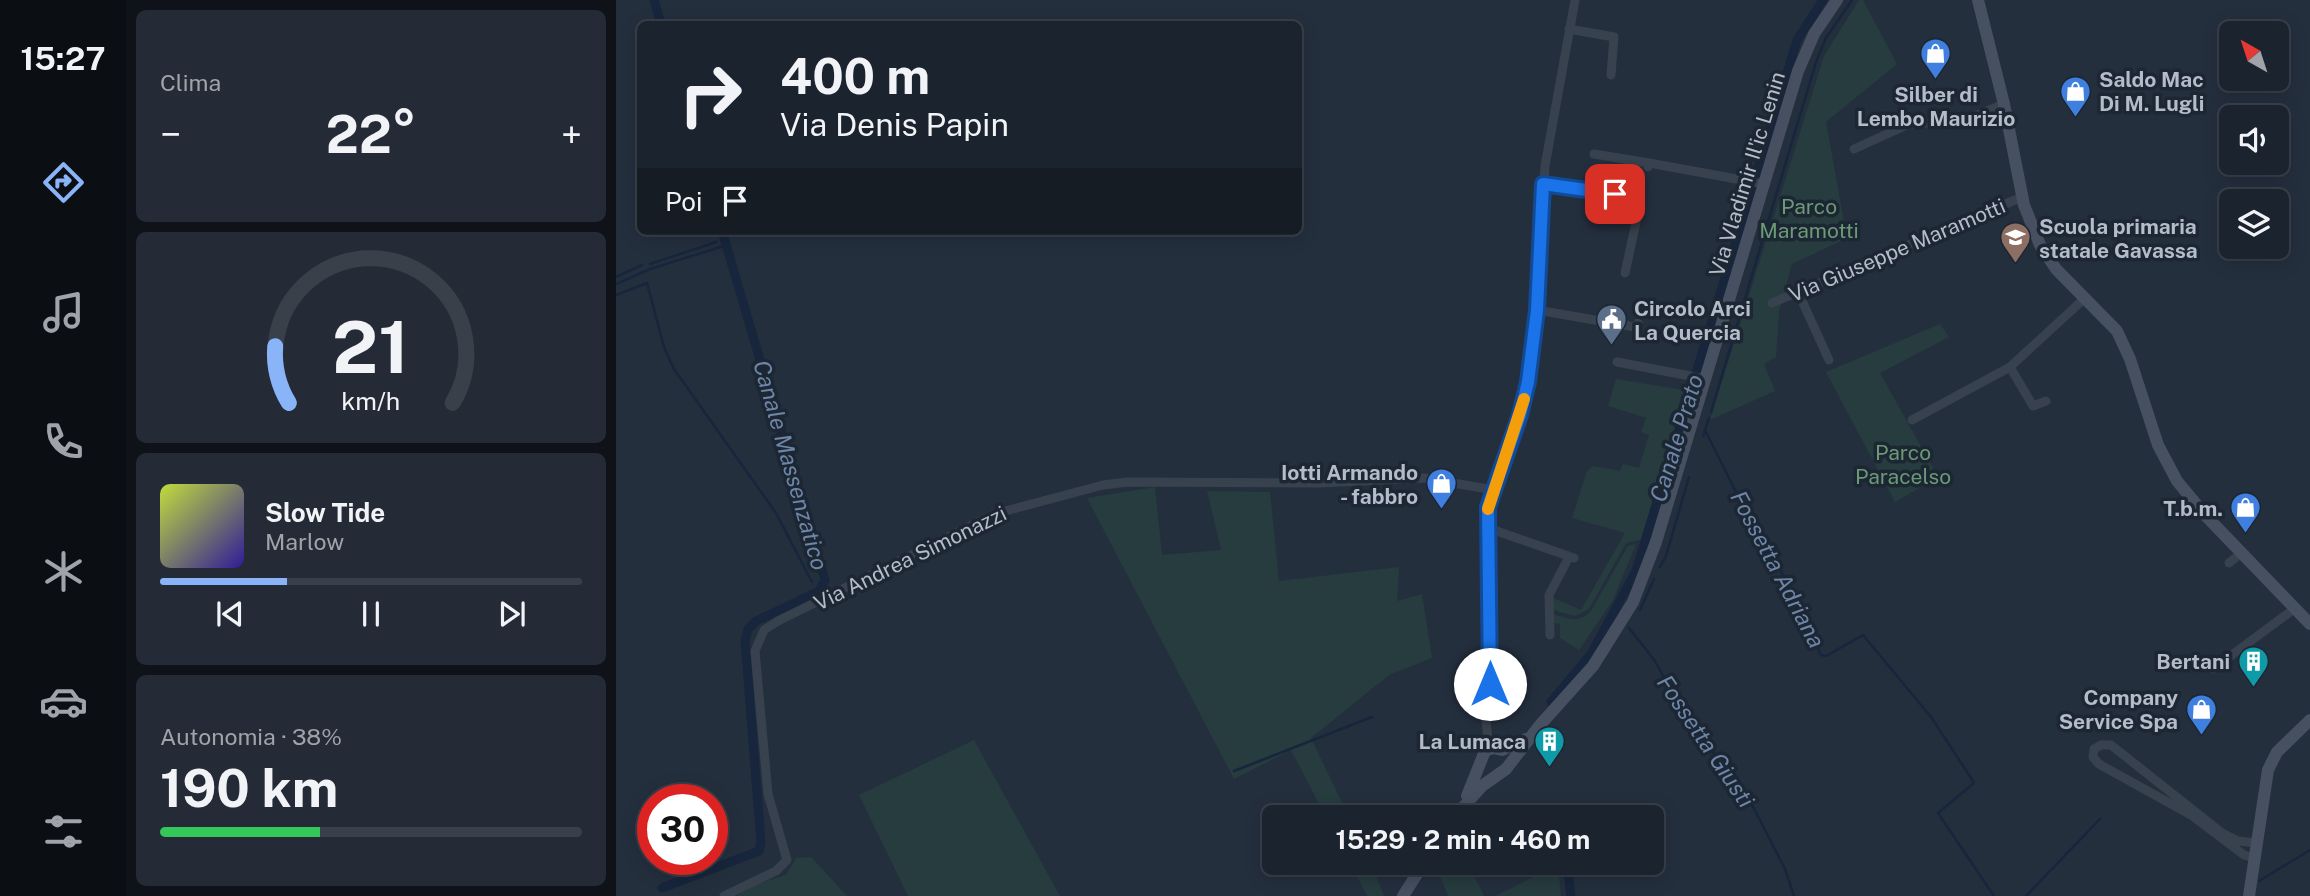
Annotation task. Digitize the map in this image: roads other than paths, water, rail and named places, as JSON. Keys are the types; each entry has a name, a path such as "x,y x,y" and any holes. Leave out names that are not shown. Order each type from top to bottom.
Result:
{"main road":[{"name":"Via Vladimir Il'ic Lenin","path":"1466,805 1495,775 1503,772 1593,666 1639,589 1757,182 1803,59 1820,23 1837,0"},
{"path":"1978,0 2004,104 2022,197 2030,222 2047,257 2105,316 2122,340 2152,430 2170,470 2184,490 2310,624"},
{"path":"2249,896 2271,760 2310,720"},
{"name":"Via Vladimir Il'ic Lenin","path":"1462,805 1482,766 1483,755 1530,737"},
{"path":"1495,750 1507,757 1508,765"},
{"path":"1482,766 1486,773 1495,775"},
{"path":"1403,896 1416,875"}],"street":[{"path":"1495,750 1486,721 1491,676 1488,507 1526,393 1537,310 1543,184 1575,0"},
{"path":"1569,29 1614,37 1611,75"},
{"path":"1854,149 1909,124 1963,121 2004,104"},
{"path":"1594,154 1757,182"},
{"path":"1543,184 1638,198 1640,204 1625,273"},
{"name":"Via Giuseppe Maramotti","path":"1772,303 2022,197"},
{"path":"1798,292 1829,360"},
{"path":"1912,420 2010,367 2085,298"},
{"path":"1537,310 1636,327 1638,324"},
{"path":"1617,362 1701,378"},
{"path":"2010,367 2033,406 2046,401"},
{"name":"Via Andrea Simonazzi","path":"724,896 776,871 787,860 768,794 755,660 758,638 771,625 994,513 1103,485 1128,482 1318,483 1424,478 1494,490"},
{"path":"1488,528 1571,557 1549,595 1550,635"},
{"path":"2229,564 2241,553"},
{"path":"2213,669 2294,609"},
{"path":"2254,858 2244,855 2191,815 2099,764 2093,757 2094,750 2101,745 2111,745 2222,834 2238,841 2256,843"}],"waterway":[{"name":"Canale Massenzatico","path":"654,0 660,21"},
{"name":"Canale Prato","path":"1551,702 1591,654 1636,571 1797,40 1823,0"},
{"name":"Fossetta Giusti","path":"1711,412 1816,62 1826,38 1852,0"},
{"name":"Canale Massenzatico","path":"662,888 759,851 761,842 745,641 748,629 756,621 819,591 825,580 723,235"},
{"path":"650,264 716,242"},
{"path":"616,284 650,269 727,245"},
{"path":"616,277 642,265"},
{"path":"616,295 647,283 664,347 674,369 776,513 812,582"},
{"name":"Fossetta Giusti","path":"1703,436 1709,418"},
{"name":"Fossetta Adriana","path":"1705,430 1740,500 1775,558 1821,655 1826,656 1863,635 1931,717 1973,781"},
{"name":"Fossetta Giusti","path":"1660,567 1666,556 1689,477"},
{"name":"Fossetta Giusti","path":"1640,610 1654,579"},
{"name":"Fossetta Giusti","path":"1629,628 1655,661 1674,696 1726,771 1744,789 1785,869 1794,896"},
{"path":"1234,771 1372,717"},
{"name":"Fossetta Adriana","path":"1974,783 1938,813 1994,896"},
{"name":"Fossetta Adriana","path":"2026,896 2100,819"},
{"path":"2259,881 2310,850"},
{"name":"Canale Prato","path":"1568,875 1571,896"}],"place":[{"name":"Silber di Lembo Maurizio","path":"1936,81"},
{"name":"Saldo Mac Di M. Lugli","path":"2076,118"},
{"name":"Scuola primaria statale Gavassa","path":"2016,265"},
{"name":"Circolo Arci La Quercia","path":"1611,347"},
{"name":"Iotti Armando - fabbro","path":"1441,511"},
{"name":"T.b.m.","path":"2246,535"},
{"name":"Bertani","path":"2253,688"},
{"name":"Company Service Spa","path":"2201,736"},
{"name":"La Lumaca","path":"1549,768"}],"park label":[{"name":"Parco Maramotti","path":"1809,218"},
{"name":"Parco Paracelso","path":"1903,464"}]}
